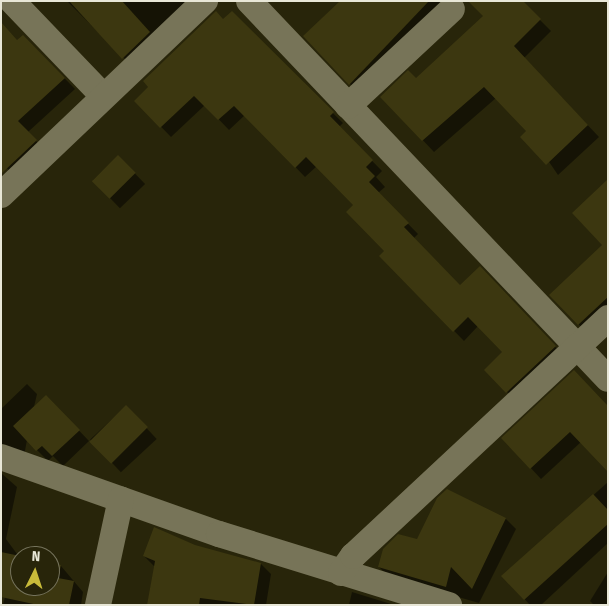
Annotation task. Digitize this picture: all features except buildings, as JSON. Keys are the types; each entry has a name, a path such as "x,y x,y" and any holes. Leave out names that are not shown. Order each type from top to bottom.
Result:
{"street":[{"path":"12,1 103,96"},
{"path":"1,194 204,1"},
{"path":"249,1 608,379"},
{"path":"348,106 452,9"},
{"path":"341,573 353,556 608,318"},
{"path":"1,457 341,573 448,605"},
{"path":"98,605 121,499"}]}
